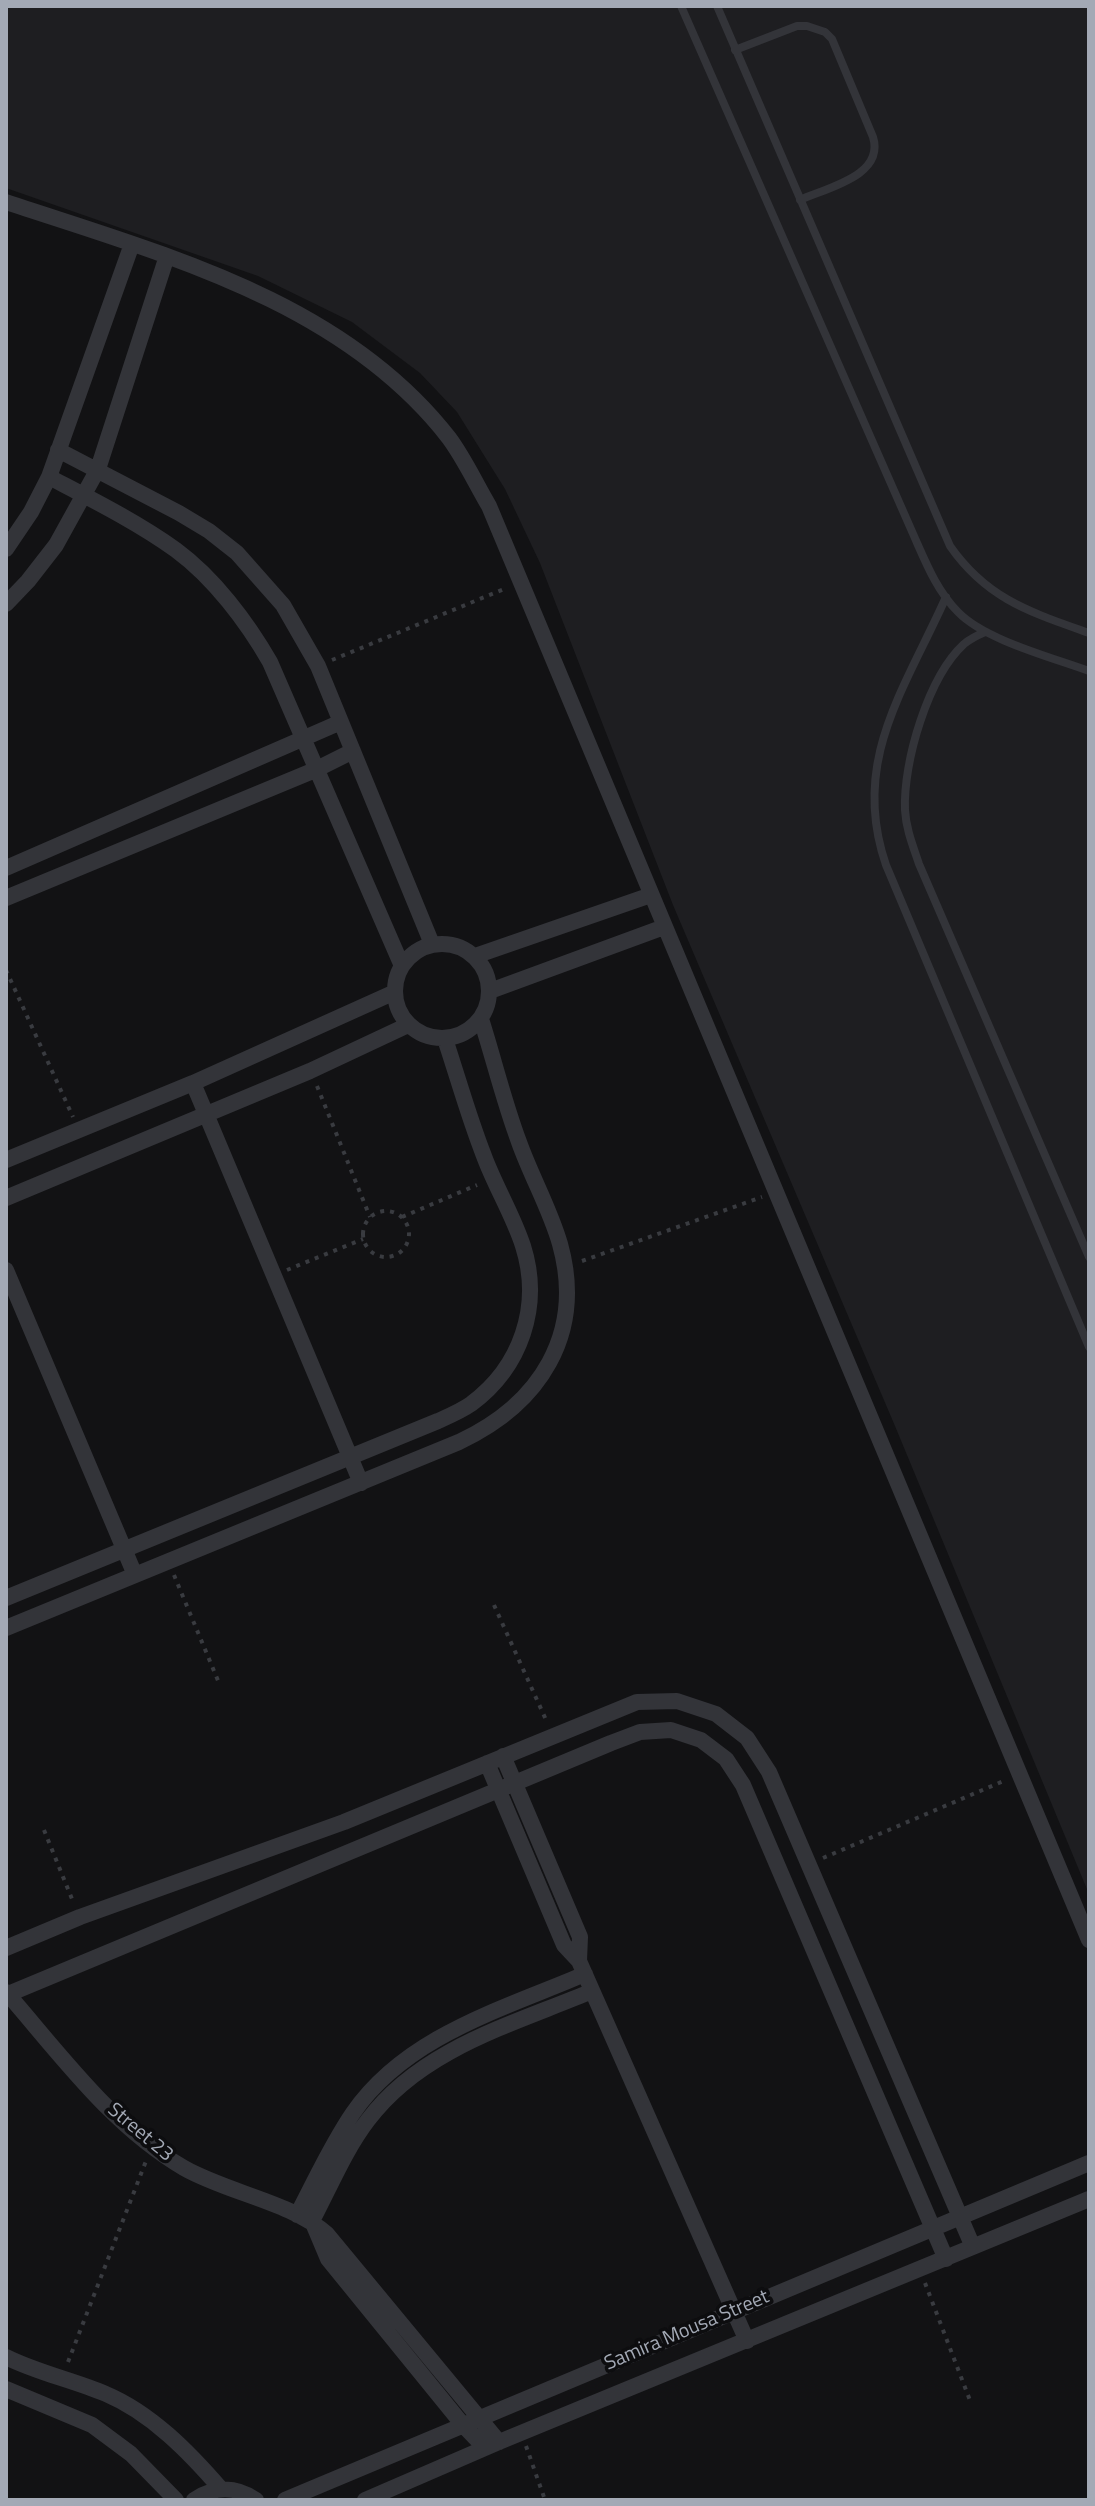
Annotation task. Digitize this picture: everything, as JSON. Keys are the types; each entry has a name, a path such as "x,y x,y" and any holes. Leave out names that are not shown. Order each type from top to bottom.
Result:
{"street":[{"path":"6,202 167,256 294,310 350,344 400,387 449,438 489,506 1089,1940"},
{"path":"6,549 31,512 49,477 132,244"},
{"path":"6,604 56,545 98,469 167,256"},
{"path":"58,450 179,513 237,553 283,605 303,635 318,666 432,944"},
{"path":"49,477 178,552 230,603 252,631 270,662 402,966"},
{"path":"6,868 341,722"},
{"path":"6,898 315,770 353,751"},
{"path":"475,956 651,895"},
{"path":"490,991 664,927"},
{"path":"432,944 463,948 475,956 483,967 490,991 488,1006 481,1019 471,1029 445,1039 424,1035 408,1025 396,1004 395,992 402,966 420,949 432,944"},
{"path":"6,1160 193,1083 395,992"},
{"path":"6,1628 488,1429 514,1410 535,1387 551,1360 562,1330 567,1299 565,1267 559,1241 518,1140 481,1019"},
{"path":"6,1198 310,1071 408,1025"},
{"path":"6,1598 351,1458 469,1406 495,1384 515,1355 527,1323 529,1271 522,1245 483,1155 445,1039"},
{"path":"193,1083 361,1483"},
{"path":"6,1270 135,1575"},
{"path":"6,1948 80,1917 344,1822 637,1702 677,1701 716,1714 747,1738 769,1772 973,2247"},
{"path":"7,1994 640,1732 671,1730 701,1740 726,1759 743,1785 946,2259"},
{"path":"503,1756 506,1786 564,1945 582,1967 747,2341"},
{"path":"487,1763 506,1786"},
{"path":"305,2218 353,2113 394,2068 445,2035 582,1967"},
{"path":"305,2218 368,2120 415,2073 453,2049 592,1991"},
{"name":"Street 23","path":"7,1994 100,2099 152,2145 200,2177 305,2218"},
{"name":"Samira Mousa Street","path":"285,2500 1089,2163"},
{"name":"Samira Mousa Street","path":"365,2500 1089,2199"},
{"path":"305,2218 342,2250 480,2418 492,2445"},
{"path":"305,2218 328,2259 463,2425 492,2445"},
{"path":"6,2357 34,2371 107,2395 147,2419 198,2462 221,2489"},
{"path":"6,2389 92,2425 131,2454 176,2500"},
{"path":"194,2500 221,2489 240,2492 256,2500"}],"lane":[{"path":"681,6 932,575 956,610 985,632 1089,671"},
{"path":"717,6 950,546 976,579 1010,603 1089,633"},
{"path":"735,50 797,26 816,28 832,39 873,137 875,150 871,163 863,172 800,200"},
{"path":"946,597 880,744 873,787 875,827 886,865 1089,1347"},
{"path":"985,632 965,643 952,657 932,693 917,735 905,791 908,833 1089,1257"}],"path":[{"path":"318,666 520,582"},
{"path":"6,970 79,1130"},
{"path":"310,1071 370,1217"},
{"path":"402,1217 493,1178"},
{"path":"565,1267 775,1192"},
{"path":"389,1211 402,1217 410,1232 409,1241 398,1254 391,1257 377,1255 366,1246 363,1230 370,1217 389,1211"},
{"path":"274,1276 363,1239"},
{"path":"169,1561 219,1683"},
{"path":"494,1605 553,1736"},
{"path":"809,1864 1019,1774"},
{"path":"44,1830 80,1917"},
{"path":"62,2379 152,2145"},
{"path":"920,2269 971,2403"},
{"path":"521,2433 545,2500"}],"shaded area":[{"path":"6,6 1089,6 1089,1894 895,1426 673,905 540,563 505,489 457,412 420,373 352,322 258,276 6,188"}]}
